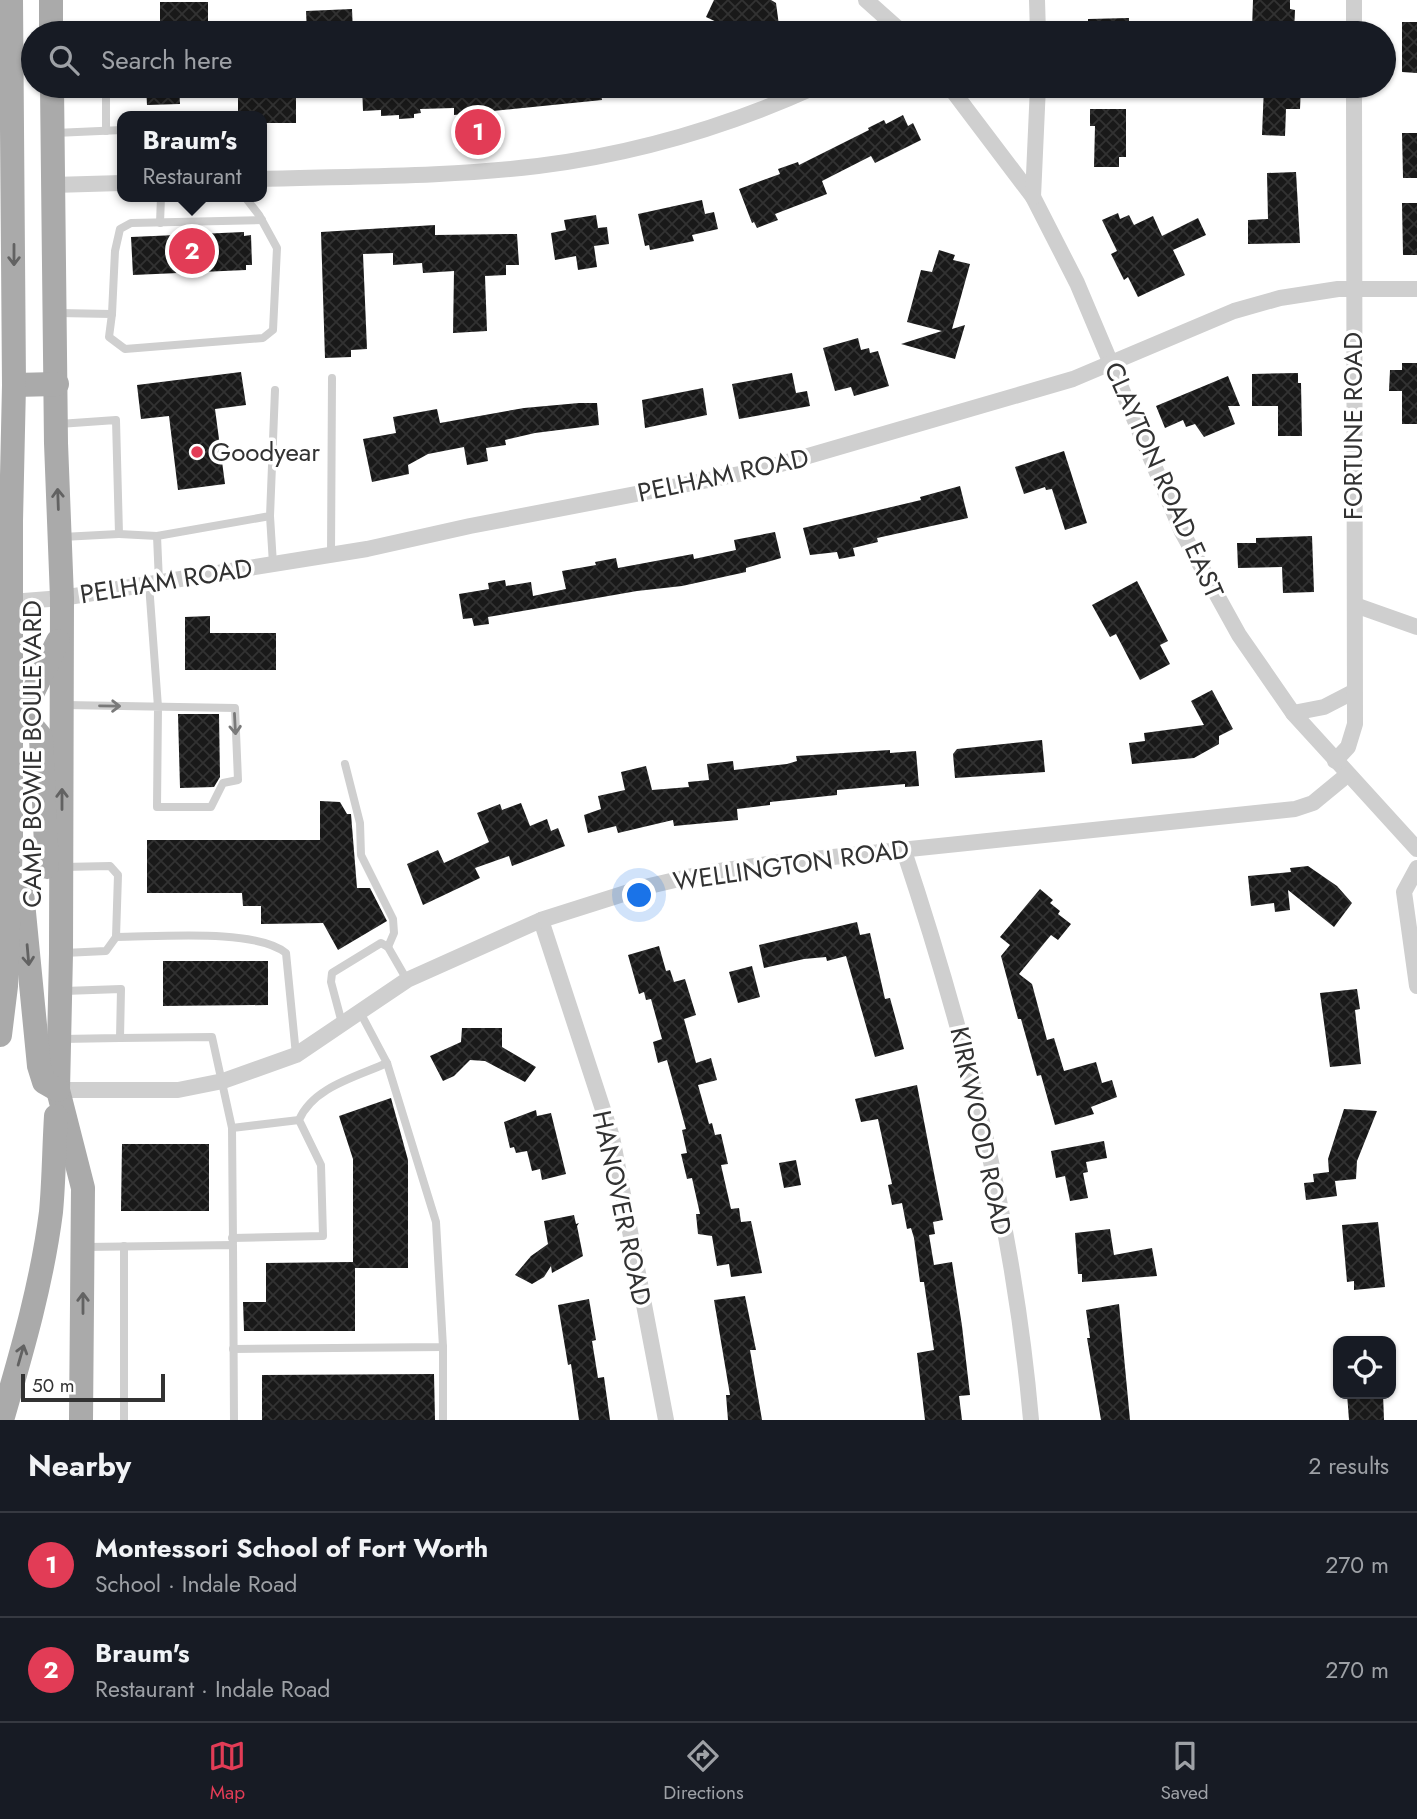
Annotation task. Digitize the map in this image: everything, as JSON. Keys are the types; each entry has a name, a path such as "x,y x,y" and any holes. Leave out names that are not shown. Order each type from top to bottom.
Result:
{"main road":[{"name":"CAMP BOWIE BOULEVARD","path":"0,1035 6,986 11,840 5,711 5,522 7,318 14,187 8,131 11,0"},
{"path":"51,0 51,21"},
{"name":"CAMP BOWIE BOULEVARD","path":"51,98 56,425 62,598 62,899 58,1090 83,1188 81,1420"},
{"path":"14,187 53,185"},
{"path":"7,384 57,384"},
{"path":"62,633 32,694 5,711 32,726 41,737 45,850 50,882 62,899"},
{"path":"2,1420 27,1334 51,1210 58,1090 44,1083 39,1066 20,875 11,840"}],"street":[{"path":"866,0 890,21"},
{"path":"1037,0 1038,21"},
{"path":"1354,0 1354,21"},
{"path":"267,178 538,166 644,147 763,110 790,98"},
{"name":"CLAYTON ROAD EAST","path":"958,98 1033,197 1077,283 1182,533 1214,593 1293,713 1417,849"},
{"path":"1033,197 1037,98"},
{"name":"FORTUNE ROAD","path":"1335,761 1348,747 1355,724 1352,289 1354,98"},
{"path":"53,185 117,183"},
{"name":"PELHAM ROAD","path":"5,601 62,598 331,555 760,470 1073,379 1234,311 1280,298 1352,289 1417,289"},
{"path":"1355,605 1417,627"},
{"path":"1293,713 1324,707 1353,692"},
{"name":"WELLINGTON ROAD","path":"58,1090 178,1090 223,1081 296,1055 407,980 541,920 645,887 705,873 904,848 1295,809 1313,803 1348,775"},
{"name":"KIRKWOOD ROAD","path":"904,848 945,973 975,1084 1014,1291 1031,1420"},
{"path":"1417,868 1404,892 1417,986"},
{"name":"HANOVER ROAD","path":"541,920 612,1137 643,1308 667,1420"}],"lane":[{"path":"106,98 106,131"},
{"path":"52,133 117,130"},
{"path":"160,223 161,202"},
{"path":"248,202 262,220 277,248 273,330 263,338 125,349 109,337 115,250 120,229 131,223 262,220"},
{"path":"55,313 112,314"},
{"path":"331,555 332,378"},
{"path":"272,564 270,516 275,390"},
{"path":"56,425 116,421 119,534"},
{"path":"59,537 119,534 157,536 270,516"},
{"path":"62,705 158,707 235,708 238,780 223,783 211,807 157,807 158,707 154,583 157,536"},
{"path":"345,764 360,823 361,855 393,919 394,933 388,947"},
{"path":"61,954 106,951 116,937 118,875 110,866 62,867"},
{"path":"116,937 247,938 277,945 286,953 296,1055"},
{"path":"342,1026 331,982 332,973 381,943 388,947 407,980"},
{"path":"61,991 121,989 120,1038"},
{"path":"360,1014 387,1063 436,1222 443,1347 443,1420"},
{"path":"59,1039 212,1037 232,1128 234,1420"},
{"path":"83,1247 323,1236 321,1165 299,1120 305,1106 320,1094 387,1063"},
{"path":"232,1128 299,1120"},
{"path":"124,1246 124,1420"},
{"path":"233,1349 443,1347"}],"building":[{"path":"714,0 771,0 776,3 778,21 714,21 706,17"},
{"path":"1253,0 1290,0 1290,9 1295,10 1295,21 1252,21"},
{"path":"160,2 208,2 208,21 160,21"},
{"path":"352,9 352,21 306,21 306,11"},
{"path":"1129,18 1129,21 1088,21"},
{"path":"1402,22 1417,22 1417,73 1402,72"},
{"path":"147,98 180,98 180,104 147,105"},
{"path":"238,98 296,98 296,123 267,123 267,111 238,111"},
{"path":"362,98 602,100 454,115 454,108 420,109 421,113 414,114 414,118 399,119 399,115 381,116 381,110 363,111"},
{"path":"1264,98 1300,98 1300,109 1286,109 1285,136 1262,135"},
{"path":"1090,109 1126,109 1126,157 1119,157 1119,167 1094,167 1095,126 1090,126"},
{"path":"903,115 908,126 913,123 921,140 875,163 871,156 822,181 827,194 775,214 778,220 757,228 754,222 752,223 739,189 780,174 778,169 798,162 799,165 884,120 886,124"},
{"path":"1402,133 1417,133 1417,178 1403,178"},
{"path":"1296,172 1300,243 1248,244 1248,220 1268,219 1267,173"},
{"path":"702,200 705,214 714,212 718,229 692,235 694,241 650,250 649,245 645,246 638,214"},
{"path":"1402,203 1417,203 1417,255 1403,255"},
{"path":"1118,213 1120,219 1129,215 1134,225 1153,216 1162,236 1198,218 1206,235 1173,250 1185,275 1138,297 1128,277 1124,280 1111,254 1117,251 1102,220"},
{"path":"596,215 598,228 607,227 609,244 594,246 597,267 578,270 576,256 555,260 551,233 566,230 564,220"},
{"path":"435,225 435,235 517,234 519,265 506,265 506,275 485,276 487,331 453,333 454,271 423,273 422,263 393,265 393,253 363,254 367,349 351,350 351,357 325,358 321,232"},
{"path":"244,232 244,236 251,235 252,265 246,265 246,270 133,275 131,237"},
{"path":"939,250 955,255 953,260 970,264 952,329 965,325 955,359 901,344 942,331 907,322 921,270 932,272"},
{"path":"858,338 861,350 869,348 870,353 878,351 889,386 854,396 851,387 835,391 823,348"},
{"path":"1402,363 1417,363 1417,424 1402,424 1402,391 1389,391 1390,370 1402,370"},
{"name":"Goodyear","path":"241,372 246,405 215,409 225,484 178,490 169,416 141,419 137,385"},
{"path":"792,373 796,393 807,391 810,406 739,419 732,384"},
{"path":"1298,373 1298,383 1301,383 1302,436 1278,436 1278,406 1252,406 1252,374"},
{"path":"1228,376 1240,406 1228,406 1235,424 1204,437 1195,424 1186,427 1183,420 1165,428 1156,406"},
{"path":"703,388 707,415 645,428 642,400"},
{"path":"597,403 599,425 535,433 505,440 506,445 486,448 488,461 467,465 464,447 428,454 408,465 409,474 372,482 363,439 396,433 393,417 437,409 440,423 524,408"},
{"path":"1064,451 1087,523 1065,530 1052,489 1046,490 1045,487 1024,494 1015,467"},
{"path":"960,486 968,518 877,538 878,542 853,548 855,556 839,559 837,552 810,555 803,528 921,500 920,497"},
{"path":"775,532 781,558 746,568 746,572 682,586 637,591 488,617 489,624 474,626 472,618 463,619 459,594 489,589 488,583 505,580 506,586 531,582 533,596 566,589 562,571 596,565 595,562 616,558 618,568 693,554 694,559 736,550 734,540"},
{"path":"1312,536 1314,592 1283,593 1282,567 1238,568 1237,543 1256,543 1256,538"},
{"path":"1137,581 1168,641 1160,645 1170,664 1140,680 1116,634 1110,637 1092,605"},
{"path":"210,616 210,633 276,633 276,670 185,670 185,617"},
{"path":"1212,690 1233,729 1219,736 1219,744 1194,758 1132,764 1129,743 1145,741 1144,733 1204,725 1191,701"},
{"path":"178,714 219,714 220,777 214,787 180,788"},
{"path":"1042,740 1045,772 955,778 953,754 957,749"},
{"path":"890,750 890,753 916,751 919,786 905,787 905,784 837,790 837,795 770,802 770,805 737,809 738,820 674,826 673,820 618,833 616,826 588,833 584,815 601,809 598,796 625,790 621,772 646,766 652,790 689,787 688,782 709,780 707,764 733,761 734,770 787,764 797,761 796,756"},
{"path":"320,801 340,802 347,814 351,814 357,888 370,888 387,921 338,950 323,923 261,924 261,906 243,906 242,893 147,893 147,840 320,840"},
{"path":"521,803 530,826 547,819 551,831 558,828 565,846 512,866 509,856 475,868 480,878 423,905 407,864 438,850 444,863 489,842 477,813 500,804 502,810"},
{"path":"1308,866 1337,886 1352,903 1334,927 1288,890 1290,910 1275,912 1274,903 1251,906 1248,876 1291,872 1290,868"},
{"path":"1040,889 1053,900 1050,903 1060,911 1058,914 1071,924 1058,940 1051,935 1019,974 1032,984 1047,1040 1054,1038 1064,1071 1096,1062 1102,1083 1112,1080 1117,1097 1091,1107 1094,1114 1055,1125 1041,1075 1037,1076 1021,1019 1018,1019 1001,956 1010,945 1000,937"},
{"path":"857,922 860,935 870,933 885,999 890,998 904,1049 875,1057 846,956 827,961 826,957 804,959 764,968 759,945"},
{"path":"659,946 666,971 670,970 674,982 685,979 696,1015 684,1019 696,1063 711,1058 717,1080 698,1085 709,1124 712,1123 715,1135 721,1134 728,1164 721,1165 731,1209 739,1208 741,1222 751,1221 762,1273 731,1277 729,1264 717,1266 712,1236 698,1234 696,1214 700,1214 692,1178 687,1179 681,1154 687,1153 682,1130 686,1129 667,1060 658,1063 653,1042 662,1039 651,999 646,1000 644,992 639,994 628,955"},
{"path":"163,961 268,961 268,1005 163,1006"},
{"path":"752,966 760,997 738,1003 729,972"},
{"path":"1357,989 1360,1009 1355,1010 1361,1064 1330,1067 1320,993"},
{"path":"462,1028 502,1028 502,1047 536,1067 525,1082 485,1061 470,1060 454,1076 443,1081 430,1056 461,1042"},
{"path":"917,1085 943,1220 933,1222 935,1234 929,1235 934,1265 952,1262 962,1326 970,1395 959,1396 962,1420 925,1420 917,1353 934,1350 924,1282 920,1282 914,1238 911,1228 907,1229 902,1203 892,1205 888,1185 892,1184 878,1119 861,1122 855,1099"},
{"path":"391,1098 408,1160 408,1268 355,1268 355,1331 244,1331 243,1302 266,1302 266,1263 353,1262 353,1159 339,1116"},
{"path":"1344,1109 1377,1111 1357,1161 1356,1179 1335,1181 1337,1196 1306,1200 1304,1183 1314,1182 1313,1174 1329,1172 1328,1159"},
{"path":"536,1110 537,1116 551,1113 566,1174 542,1180 540,1169 532,1171 527,1151 516,1153 514,1147 510,1148 504,1122"},
{"path":"1104,1141 1107,1158 1086,1162 1088,1172 1083,1173 1088,1198 1070,1201 1065,1176 1056,1178 1051,1151"},
{"path":"122,1144 209,1144 209,1211 121,1211"},
{"path":"796,1160 801,1185 784,1188 779,1163"},
{"path":"574,1215 576,1224 579,1223 577,1226 583,1256 552,1273 551,1266 544,1277 532,1284 515,1275 531,1256 548,1244 544,1221"},
{"path":"1378,1222 1385,1287 1354,1290 1354,1281 1347,1282 1342,1225"},
{"path":"1110,1229 1114,1255 1152,1248 1157,1276 1082,1282 1082,1274 1078,1274 1075,1233"},
{"path":"745,1296 756,1350 750,1350 762,1420 728,1420 726,1395 730,1395 714,1300"},
{"path":"589,1299 596,1340 592,1341 598,1378 604,1377 610,1420 579,1420 571,1364 568,1365 558,1305"},
{"path":"1119,1304 1130,1420 1101,1420 1087,1338 1090,1338 1086,1310"},
{"path":"434,1374 435,1420 262,1420 262,1375"},
{"path":"1347,1399 1383,1399 1384,1420 1349,1420"}],"place":[{"name":"Montessori School of Fort Worth","path":"478,132"},
{"name":"Braum's","path":"192,251"},
{"name":"Goodyear","path":"197,452"}]}
